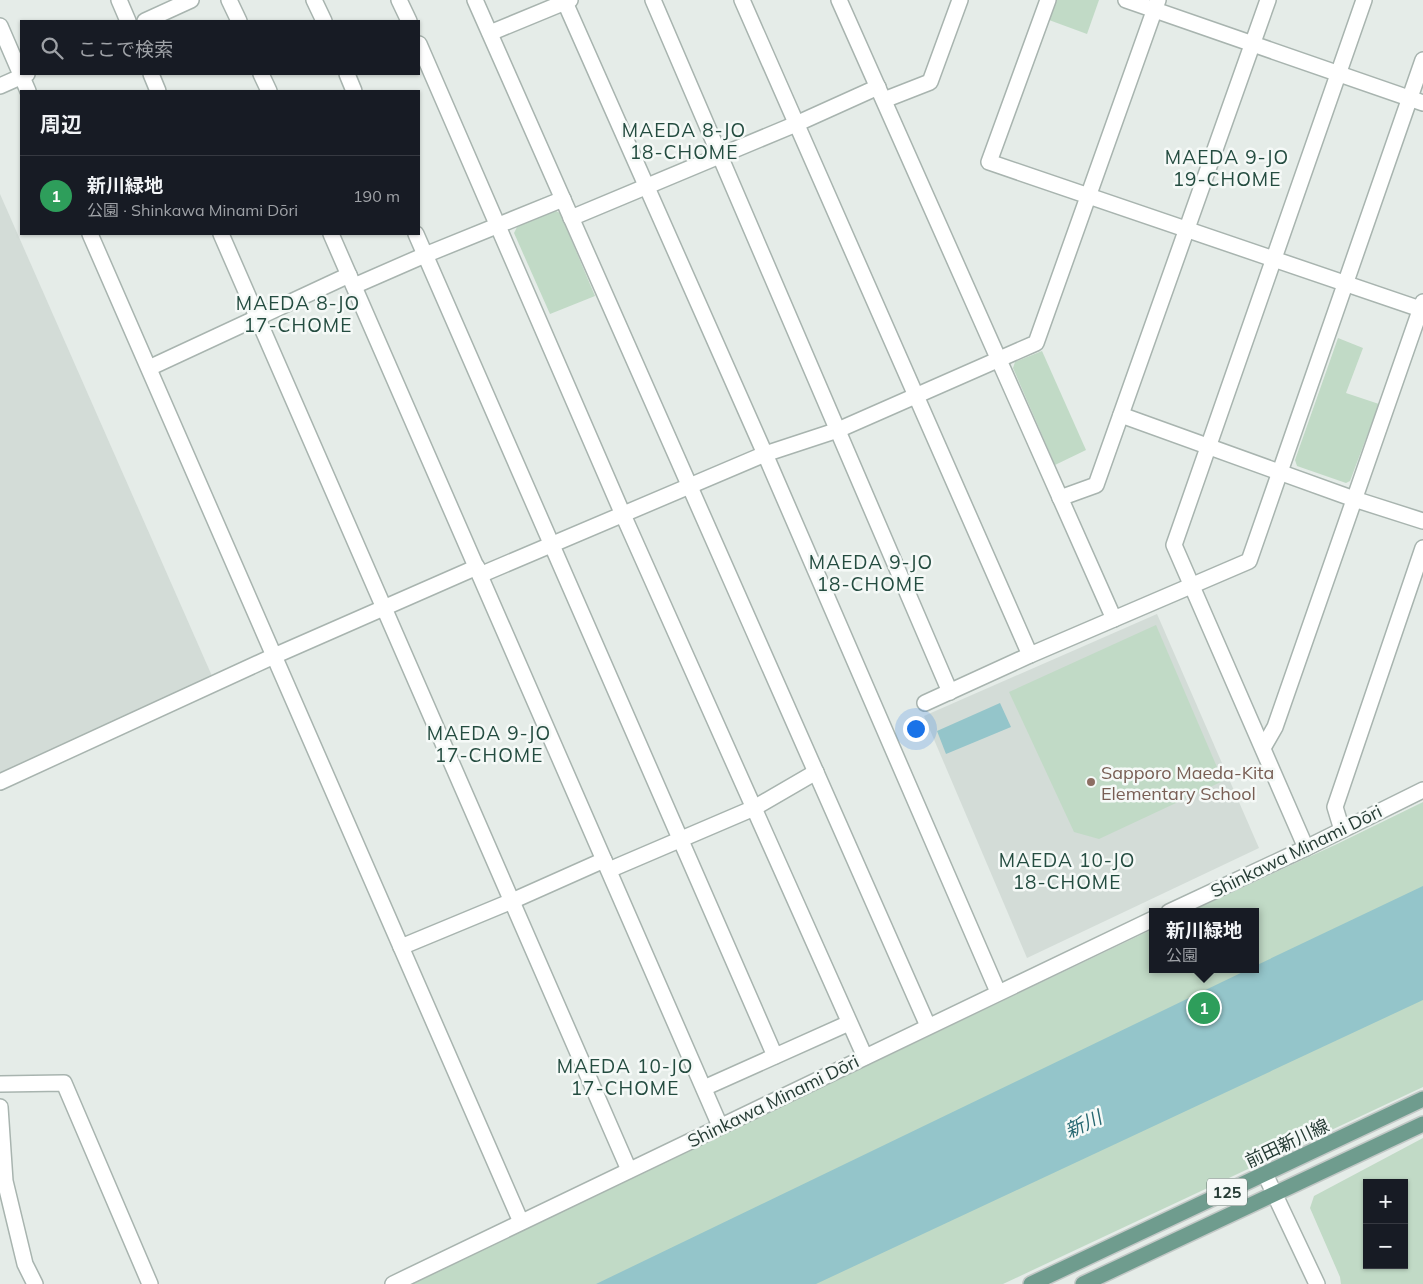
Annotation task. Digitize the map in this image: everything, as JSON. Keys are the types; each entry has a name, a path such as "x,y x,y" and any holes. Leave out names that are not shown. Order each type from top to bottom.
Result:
{"main road":[{"name":"前田新川線","path":"1031,1284 1423,1099"},
{"name":"125","path":"1083,1284 1423,1124"}],"street":[{"path":"119,0 128,20"},
{"path":"147,20 191,0"},
{"path":"229,0 238,20"},
{"path":"314,0 324,20"},
{"path":"399,0 409,20"},
{"path":"475,0 928,1026"},
{"path":"653,0 950,692"},
{"path":"742,0 1030,655"},
{"path":"839,0 1114,619"},
{"path":"571,218 719,154 796,124 881,94 930,82 960,0"},
{"path":"1048,0 989,162 1345,284 1422,307 1274,727 1262,748"},
{"path":"1126,0 1156,5 1253,44 1416,101"},
{"path":"1060,498 1096,485 1268,0"},
{"path":"1306,848 1174,545 1364,0"},
{"path":"490,33 566,1 998,992"},
{"path":"0,782 384,607 552,545 765,454 838,430 1036,343 1156,5"},
{"path":"0,26 20,67"},
{"path":"420,46 624,515 864,1057"},
{"path":"925,703 1030,655 1249,561 1345,284 1416,101 1423,60"},
{"path":"0,86 24,75 28,90"},
{"path":"151,75 158,90"},
{"path":"261,75 269,90"},
{"path":"347,75 354,90"},
{"path":"149,368 258,318 352,281 426,255 563,199"},
{"path":"90,235 521,1222"},
{"path":"221,235 630,1170"},
{"path":"331,235 720,1126"},
{"path":"416,235 774,1056"},
{"path":"1121,415 1354,499 1423,521"},
{"path":"1342,830 1335,807 1423,548"},
{"path":"401,947 606,865 680,839 754,808 816,772"},
{"name":"Shinkawa Minami Dōri","path":"1178,908 1306,848 1423,790"},
{"name":"Shinkawa Minami Dōri","path":"393,1284 1149,921"},
{"path":"704,1088 850,1023"},
{"path":"0,1084 64,1083 150,1284"},
{"path":"0,1107 5,1181 25,1264 35,1284"},
{"path":"1265,1174 1317,1284"}],"shaded area":[{"path":"0,194 212,676 0,776"},
{"name":"Sapporo Maeda-Kita Elementary School","path":"1157,614 1259,848 1027,958 924,716"}],"green space":[{"path":"1057,0 1099,0 1087,34 1049,20"},
{"path":"554,210 560,213 595,296 550,314 514,233 517,227"},
{"path":"1338,338 1363,348 1346,393 1379,404 1350,481 1346,483 1297,466 1295,460"},
{"path":"1042,351 1086,450 1055,465 1013,368 1015,362"},
{"path":"1156,625 1223,781 1099,839 1074,832 1009,692"},
{"path":"1423,802 1423,1087 1003,1284 411,1284 1149,931 1149,973 1259,973 1259,908 1198,908"},
{"path":"1423,1138 1423,1284 1341,1284 1340,1277 1310,1208 1314,1196"}],"water":[{"path":"1000,703 1011,727 946,754 937,731"},
{"name":"新川","path":"1423,886 1423,1000 816,1284 596,1284 1241,973 1259,973 1259,964"}],"place":[{"name":"Sapporo Maeda-Kita Elementary School","path":"1091,782"},
{"name":"新川緑地","path":"1204,1008"}],"district":[{"name":"MAEDA 8-JO 18-CHOME","path":"684,141"},
{"name":"MAEDA 9-JO 19-CHOME","path":"1227,168"},
{"name":"MAEDA 8-JO 17-CHOME","path":"298,314"},
{"name":"MAEDA 9-JO 18-CHOME","path":"871,573"},
{"name":"MAEDA 9-JO 17-CHOME","path":"489,744"},
{"name":"MAEDA 10-JO 18-CHOME","path":"1067,871"},
{"name":"MAEDA 10-JO 17-CHOME","path":"625,1077"}]}
